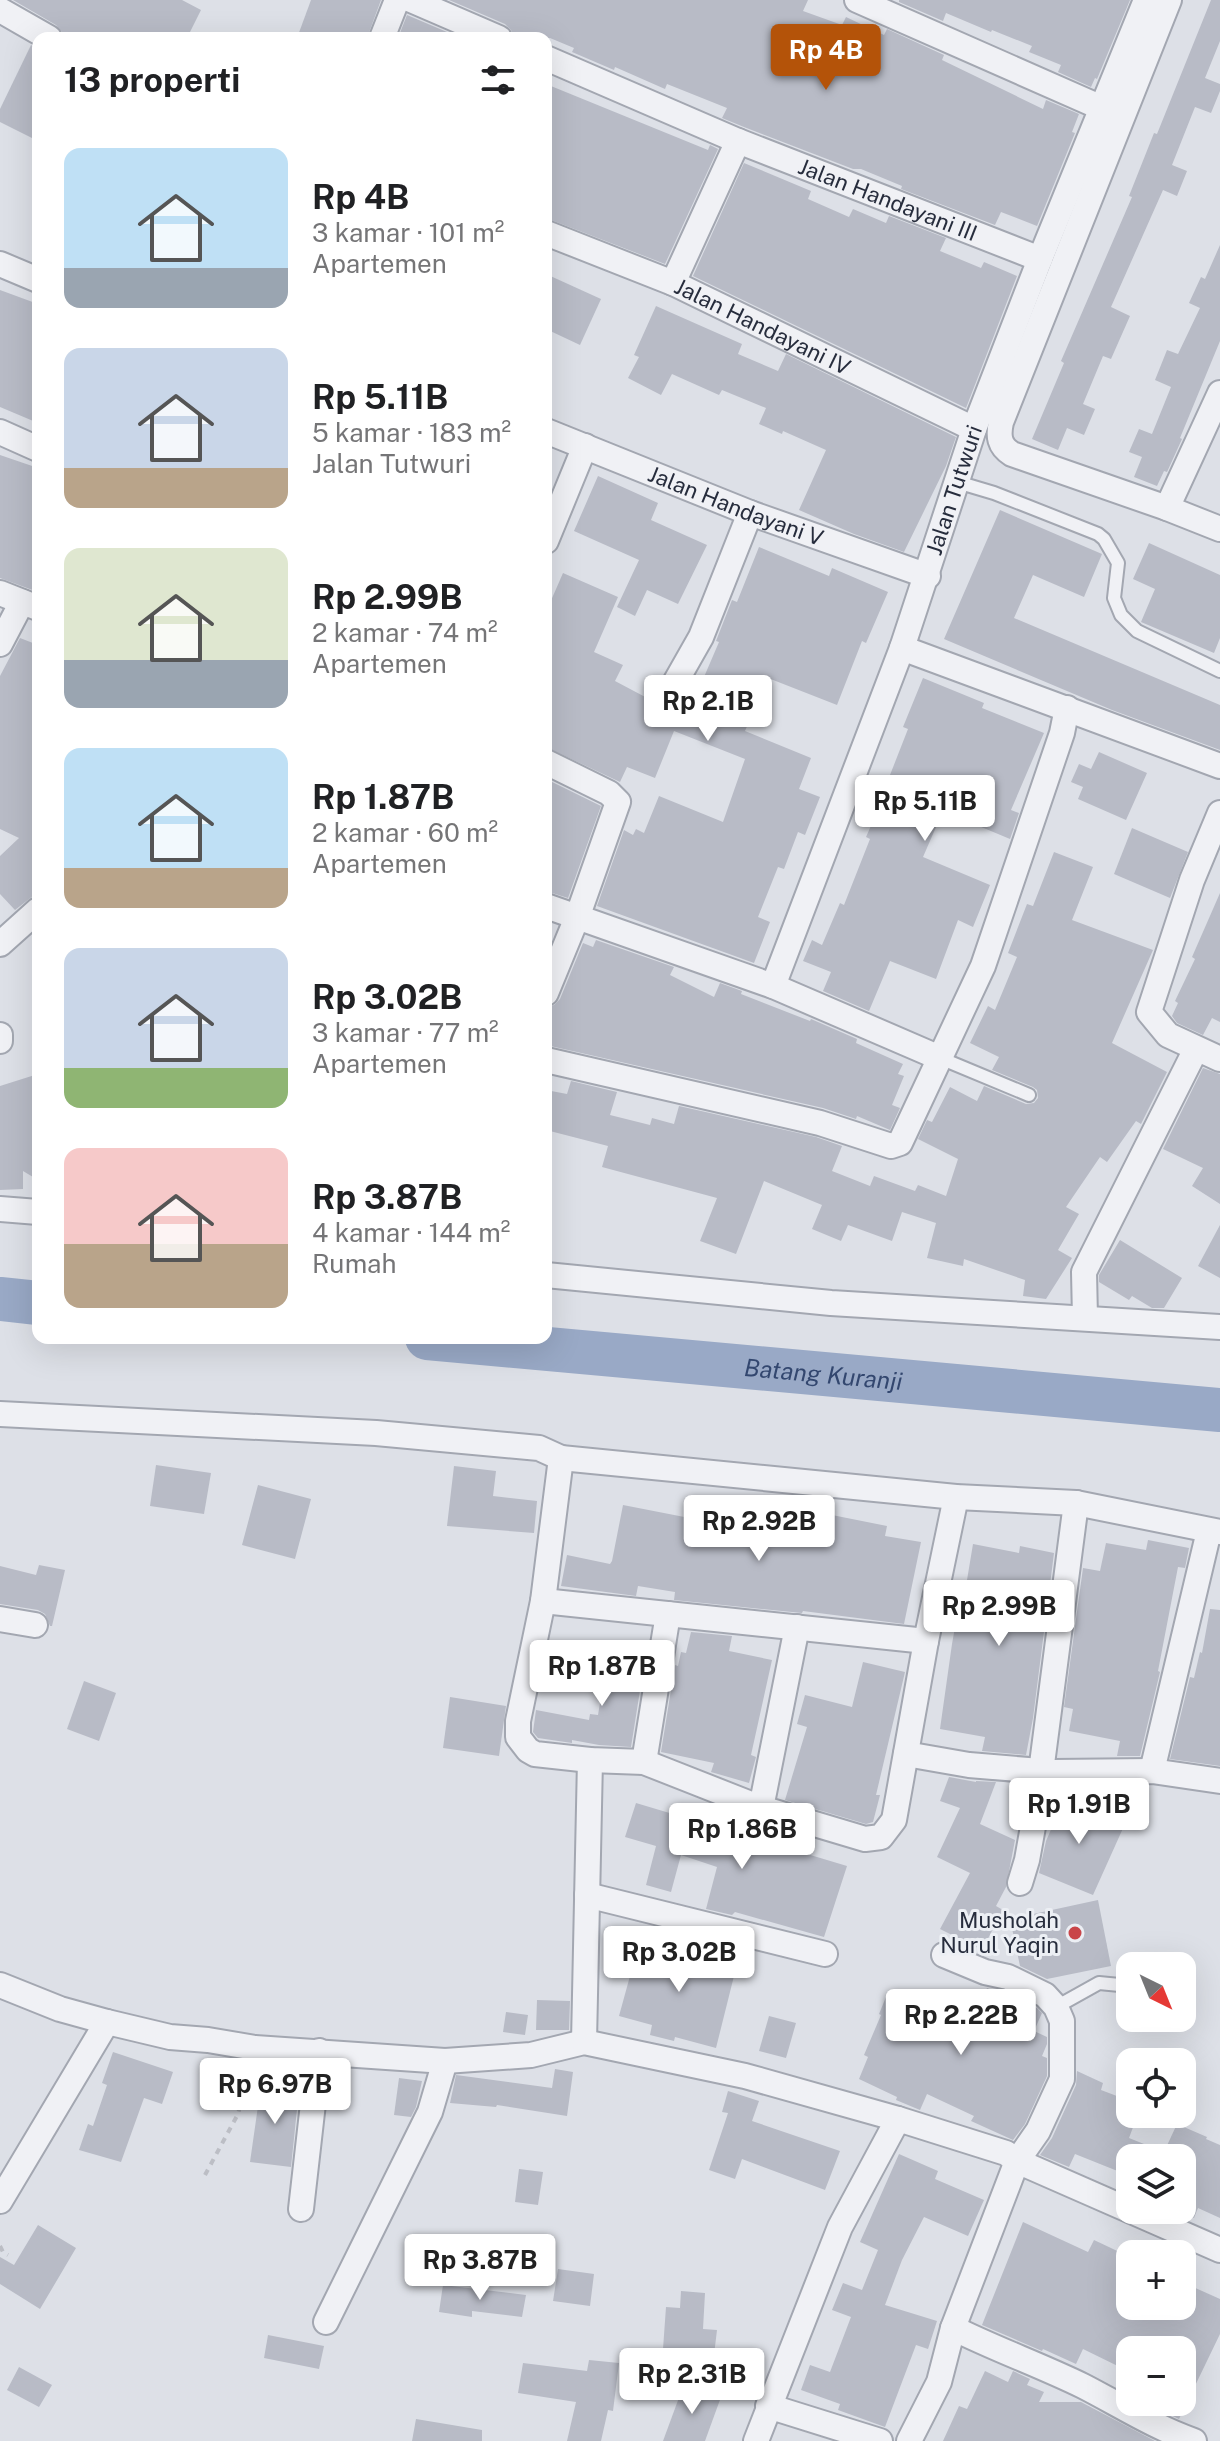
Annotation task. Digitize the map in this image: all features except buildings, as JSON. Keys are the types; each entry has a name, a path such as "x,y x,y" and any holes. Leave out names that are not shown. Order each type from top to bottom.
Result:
{"street":[{"path":"384,32 397,0"},
{"path":"411,0 485,32"},
{"path":"857,0 1102,108"},
{"name":"Jalan Tutwuri","path":"773,986 928,576 974,429 1146,0"},
{"path":"1169,0 998,435 1006,451 1012,454 1220,529"},
{"path":"0,10 38,32"},
{"name":"Jalan Handayani III","path":"552,61 738,141 1040,259"},
{"path":"673,283 738,141"},
{"name":"Jalan Handayani IV","path":"552,235 673,283 974,429"},
{"path":"0,264 32,277"},
{"path":"1167,508 1220,393"},
{"path":"0,432 32,446"},
{"name":"Jalan Handayani V","path":"552,433 750,513 928,576"},
{"path":"552,526 585,446"},
{"path":"663,704 701,637 750,513"},
{"path":"0,644 20,601"},
{"path":"902,648 1220,766"},
{"path":"552,1061 820,1123 891,1146 902,1140 983,966 1062,733 1067,708"},
{"path":"552,765 609,793 618,802 552,978"},
{"path":"1220,813 1192,880 1149,1012 1168,1035 1220,1059"},
{"path":"552,908 773,986 940,1058"},
{"path":"0,944 32,915"},
{"path":"0,1035 0,1041"},
{"path":"1085,1318 1084,1272 1196,1049"},
{"path":"0,1209 32,1212"},
{"path":"552,1276 831,1303 1220,1327"},
{"path":"0,1414 376,1433 539,1448 561,1458 956,1497 1076,1503 1215,1532 1152,1771"},
{"path":"561,1458 543,1601 518,1721 518,1737 528,1750 535,1754 590,1760 644,1762 761,1808 865,1839 881,1837 894,1820 956,1497"},
{"path":"1020,1883 1027,1860 1076,1503"},
{"path":"543,1601 926,1641"},
{"path":"644,1762 668,1614"},
{"path":"0,1619 35,1625"},
{"path":"761,1808 797,1627"},
{"path":"906,1754 969,1765 1039,1771 1152,1771 1220,1781"},
{"path":"584,2042 590,1760"},
{"path":"587,1895 825,1954"},
{"path":"909,2441 939,2382 953,2328 1017,2161 1038,2131 1062,2079 1062,2021 1056,2007 1045,1995 1032,1987 944,1955"},
{"path":"0,1985 60,2009 107,2022 170,2037 255,2048 445,2061 531,2055 584,2042 745,2076 1006,2153 1017,2161 1220,2250"},
{"path":"0,2201 107,2022"},
{"path":"301,2209 319,2051"},
{"path":"326,2322 430,2112 445,2061"},
{"path":"756,2441 840,2227 898,2119"},
{"path":"953,2328 1081,2385 1151,2424 1194,2441"},
{"path":"768,2406 880,2441"}],"lane":[{"path":"957,482 994,493 1098,534 1111,548 1118,563 1114,598 1127,623 1137,631 1220,671"},
{"path":"940,1058 1029,1095"},
{"path":"1056,2007 1099,1983 1116,1985"}],"path":[{"path":"205,2175 238,2114 255,2048"},
{"path":"0,2246 8,2255"}],"waterway":[{"name":"Batang Kuranji","path":"0,1299 32,1302"},
{"name":"Batang Kuranji","path":"493,1344 1220,1410"}],"place":[{"name":"Musholah Nurul Yaqin","path":"1075,1933"}]}
